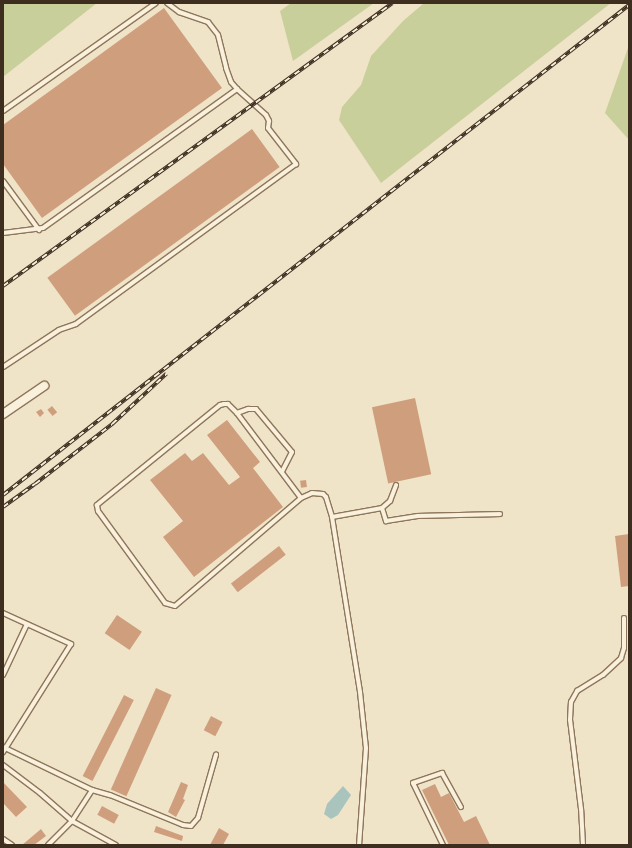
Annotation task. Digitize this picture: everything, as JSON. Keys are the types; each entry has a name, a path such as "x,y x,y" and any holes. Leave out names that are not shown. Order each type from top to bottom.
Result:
{"street":[{"path":"3,414 44,386"}],"lane":[{"path":"3,111 156,3"},
{"path":"3,367 59,330 76,324 296,164 268,128 269,121 266,115 231,82 218,35 208,22 179,12 166,3"},
{"path":"3,233 39,230 237,89"},
{"path":"3,181 39,230"},
{"path":"301,498 237,413 228,404 220,405 97,505 98,511 165,603 175,606 301,498 312,493 323,494 326,497 332,517 360,692 366,748 359,845"},
{"path":"237,413 256,408 292,452 282,472"},
{"path":"332,517 382,508 390,501 396,485"},
{"path":"382,508 386,521 418,516 500,514"},
{"path":"3,613 71,644 4,749 92,790 110,795 183,825 191,826 198,818 216,755"},
{"path":"583,845 581,809 570,720 570,702 577,691 603,675 621,658 624,648 624,618"},
{"path":"3,675 27,624"},
{"path":"3,765 40,793 72,821 116,845"},
{"path":"443,845 412,783 442,773 461,807"},
{"path":"48,845 72,821 92,790"},
{"path":"3,839 12,845"}],"green space":[{"path":"3,3 97,3 3,77"},
{"path":"291,3 374,3 293,61 280,11"},
{"path":"424,3 611,3 381,183 339,120 342,107 361,85 371,56 403,21"},
{"path":"629,45 629,140 605,113"}],"water":[{"path":"343,786 351,795 338,815 331,819 324,814 327,804"}],"building":[{"path":"164,8 222,88 42,218 3,164 3,125"},
{"path":"252,129 280,167 75,316 47,278"},
{"path":"415,398 431,474 388,483 372,407"},
{"path":"52,406 57,412 53,416 47,410"},
{"path":"41,409 44,413 40,417 36,412"},
{"path":"227,420 260,462 253,468 283,507 194,577 163,537 183,521 150,480 185,453 192,461 203,453 229,485 240,477 207,435"},
{"path":"306,480 307,487 301,488 300,481"},
{"path":"629,534 629,586 621,587 615,536"},
{"path":"279,546 286,555 238,592 231,584"},
{"path":"117,615 142,632 130,650 105,633"},
{"path":"156,688 172,695 126,796 111,789"},
{"path":"124,695 134,700 92,781 83,776"},
{"path":"211,716 223,722 215,736 204,730"},
{"path":"3,782 27,807 16,817 3,803"},
{"path":"181,782 188,785 183,799 185,800 176,817 168,812"},
{"path":"435,784 441,797 449,793 464,822 476,816 490,845 449,845 422,790"},
{"path":"102,806 119,815 114,824 97,815"},
{"path":"156,826 183,836 182,841 154,832"},
{"path":"219,828 229,834 223,845 210,845"},
{"path":"41,829 46,836 34,845 22,845"}],"railway":[{"path":"3,286 392,3"},
{"path":"3,495 629,5"},
{"path":"3,507 112,424 166,374"}]}
